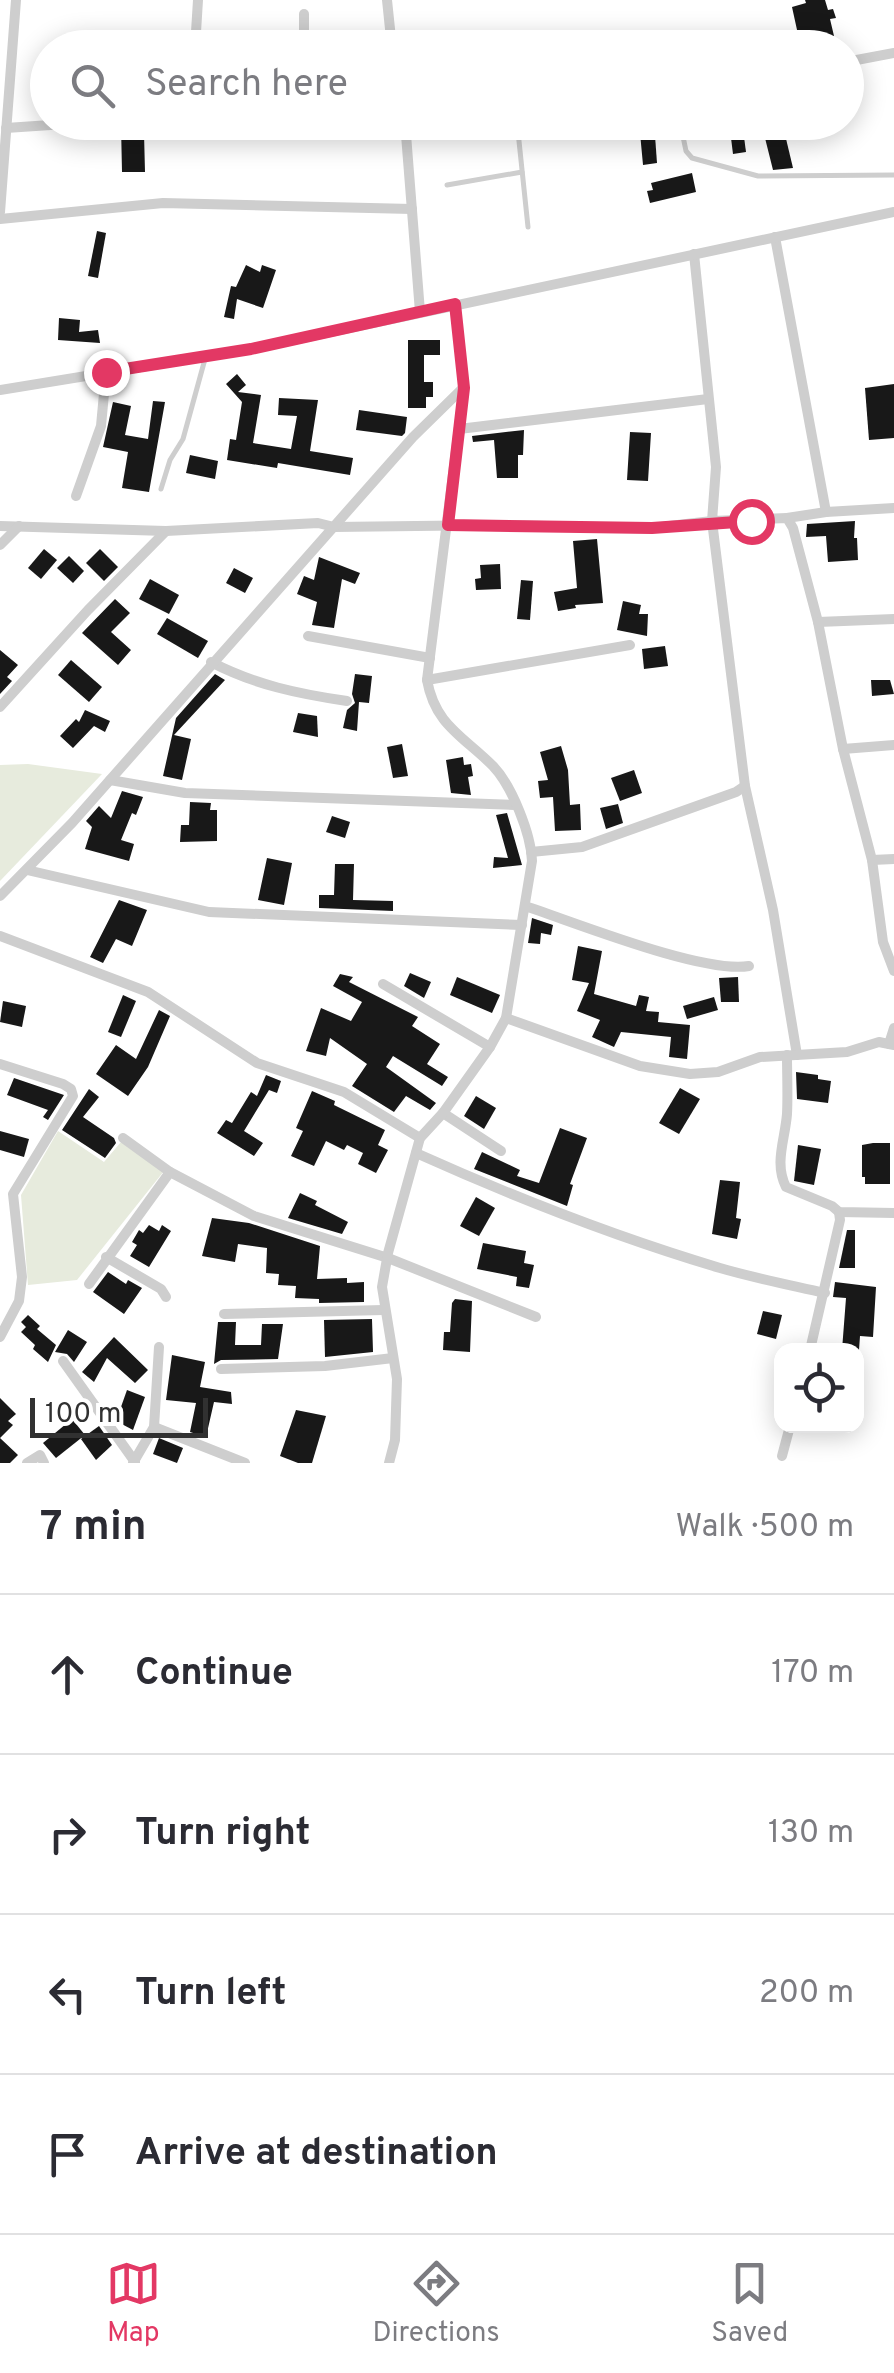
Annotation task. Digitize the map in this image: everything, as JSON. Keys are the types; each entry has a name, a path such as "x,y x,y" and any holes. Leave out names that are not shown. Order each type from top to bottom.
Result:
{"street":[{"path":"16,0 0,215 163,203 412,209"},
{"path":"196,30 198,0"},
{"path":"387,0 390,30"},
{"path":"304,14 304,30"},
{"path":"864,58 894,52"},
{"path":"6,128 30,126"},
{"path":"406,140 420,312"},
{"path":"0,390 206,356 894,212"},
{"path":"775,237 826,512"},
{"path":"694,254 716,467 712,522 745,786 773,910 792,1055 780,1174 786,1188 839,1212 894,1214"},
{"path":"389,1463 395,1440 397,1379 382,1287 388,1258 420,1138 443,1113 506,1018 532,852 531,841 497,770 440,719 426,680 464,388 455,304"},
{"path":"76,496 102,426 106,372"},
{"path":"0,896 110,780 413,437 464,388"},
{"path":"458,429 708,399"},
{"path":"0,526 166,531 318,522 334,527 652,528 894,508"},
{"path":"787,518 818,622 843,749 872,860 883,942 894,972"},
{"path":"0,545 19,526"},
{"path":"0,707 166,531"},
{"path":"818,622 894,619"},
{"path":"308,636 430,658"},
{"path":"426,680 630,645"},
{"path":"211,662 237,676 289,693 347,701"},
{"path":"843,749 894,745"},
{"path":"110,780 185,793 515,805"},
{"path":"532,852 582,847 745,786"},
{"path":"872,860 894,859"},
{"path":"26,870 210,912 522,925"},
{"path":"524,906 697,962 730,968 749,966"},
{"path":"0,936 148,992 257,1063 344,1092 420,1138"},
{"path":"383,984 490,1047"},
{"path":"506,1018 640,1066 690,1074 718,1072 760,1057 847,1052 866,1044 892,1044 894,1028"},
{"path":"0,1064 64,1084 71,1088 72,1096 13,1194 22,1277 19,1301 0,1336"},
{"path":"443,1113 501,1151"},
{"path":"123,1138 170,1172 254,1216 388,1258 536,1318"},
{"path":"416,1153 496,1188 633,1239 721,1268 825,1293"},
{"path":"89,1284 170,1172"},
{"path":"812,1343 839,1212"},
{"path":"106,1257 161,1289 166,1297"},
{"path":"224,1314 384,1310"},
{"path":"63,1361 134,1462 154,1427 159,1348"},
{"path":"221,1369 326,1366 393,1358"},
{"path":"154,1427 245,1463"},
{"path":"782,1456 788,1433"},
{"path":"27,1463 40,1456 44,1463"}],"lane":[{"path":"519,140 528,227"},
{"path":"684,140 692,158 758,176 894,175"},
{"path":"447,185 522,172"},
{"path":"161,489 170,460 183,439 206,356"}],"shaded area":[{"path":"28,764 102,774 0,881 0,765"},
{"path":"58,1131 104,1162 121,1142 164,1171 77,1280 28,1285 21,1195"}],"building":[{"path":"805,0 825,0 836,18 830,19 833,30 797,30 792,7 806,3"},
{"path":"121,140 144,140 145,172 122,172"},
{"path":"641,140 655,140 657,163 643,165"},
{"path":"731,140 744,140 746,152 733,154"},
{"path":"766,140 786,140 793,168 773,170"},
{"path":"692,173 696,192 650,203 647,191 653,190 651,183"},
{"path":"97,231 106,233 98,278 88,276"},
{"path":"246,265 260,272 262,265 276,270 263,308 237,299 234,319 224,317 231,286 236,287"},
{"path":"59,318 80,320 79,332 98,330 100,343 58,340"},
{"path":"408,340 440,340 440,355 424,355 424,382 433,382 433,397 426,397 426,408 408,408"},
{"path":"237,374 246,385 238,392 261,395 253,443 291,449 297,416 278,415 279,398 318,400 310,451 353,458 350,475 278,463 277,468 227,460 230,439 236,440 242,402 226,384"},
{"path":"894,384 894,438 869,440 865,388"},
{"path":"153,401 165,402 149,492 122,488 128,452 103,447 113,402 131,406 125,435 148,439"},
{"path":"359,410 407,417 405,433 402,436 356,430"},
{"path":"524,430 518,478 497,478 494,440 473,442 472,436"},
{"path":"630,432 651,433 648,481 627,480"},
{"path":"190,455 218,461 215,479 186,473"},
{"path":"855,521 858,560 828,562 826,536 806,537 807,524"},
{"path":"597,539 603,603 558,611 554,592 577,588 573,541"},
{"path":"44,549 57,560 41,579 28,568"},
{"path":"100,549 118,567 104,581 86,563"},
{"path":"69,556 84,571 73,583 57,568"},
{"path":"319,557 360,573 355,584 342,579 334,628 312,625 317,602 297,594 304,576 314,580"},
{"path":"500,564 501,589 476,590 475,579 481,578 480,565"},
{"path":"234,568 253,578 245,593 226,583"},
{"path":"150,579 179,595 169,614 139,599"},
{"path":"521,580 533,581 530,620 517,619"},
{"path":"115,599 130,613 111,632 131,650 118,665 82,633"},
{"path":"623,601 641,605 639,614 648,614 647,636 617,630"},
{"path":"167,618 208,641 198,658 157,634"},
{"path":"665,646 668,666 644,669 642,649"},
{"path":"0,650 18,665 7,677 12,681 0,694"},
{"path":"71,660 102,687 89,702 58,675"},
{"path":"215,674 225,680 174,735 191,739 182,780 163,776 176,718"},
{"path":"355,674 372,676 369,703 359,702 357,731 343,728 347,710 355,703"},
{"path":"871,680 890,680 894,694 872,696"},
{"path":"85,710 110,721 105,732 94,726 73,748 60,736 76,719 79,722"},
{"path":"298,713 317,716 318,737 293,732"},
{"path":"402,744 408,776 393,778 387,747"},
{"path":"561,746 568,770 570,805 580,804 581,830 555,831 553,797 540,798 538,781 548,780 540,752"},
{"path":"463,757 464,765 471,764 471,795 451,793 446,760"},
{"path":"634,770 642,793 620,801 611,778"},
{"path":"122,791 143,797 121,840 134,844 129,861 85,849 92,827 86,821 99,806 111,818"},
{"path":"190,802 211,803 210,810 217,810 217,841 180,842 181,825 189,825"},
{"path":"618,804 623,823 606,829 600,808"},
{"path":"507,813 522,865 493,868 494,857 508,858 496,815"},
{"path":"332,816 350,822 345,838 326,832"},
{"path":"267,858 292,863 284,905 258,900"},
{"path":"335,864 354,864 353,900 393,901 393,911 319,908 319,895 334,895"},
{"path":"119,900 147,910 132,946 116,939 103,963 90,957"},
{"path":"532,918 553,925 551,935 541,933 540,944 528,943"},
{"path":"578,946 602,951 594,994 636,1006 639,995 649,997 646,1011 659,1012 658,1022 690,1025 687,1059 669,1057 671,1037 621,1032 614,1047 592,1037 600,1020 577,1011 589,983 572,980"},
{"path":"410,973 431,982 424,998 404,986"},
{"path":"340,974 353,977 349,982 418,1017 412,1026 440,1044 427,1064 448,1077 442,1086 393,1056 386,1067 436,1103 430,1110 406,1096 394,1112 352,1086 367,1064 330,1038 326,1056 306,1051 321,1008 351,1021 362,1002 333,986"},
{"path":"457,977 500,995 492,1013 450,995"},
{"path":"738,977 739,1002 721,1002 719,978"},
{"path":"123,995 136,1001 121,1037 108,1032"},
{"path":"714,997 718,1010 687,1019 683,1006"},
{"path":"3,1001 26,1006 22,1027 0,1022"},
{"path":"159,1010 170,1016 148,1067 128,1096 96,1074 116,1045 136,1059"},
{"path":"796,1072 831,1081 828,1103 797,1099"},
{"path":"266,1075 281,1081 277,1093 269,1090 244,1131 263,1143 254,1156 217,1133 226,1120 232,1123 251,1092 257,1096"},
{"path":"14,1078 64,1095 48,1120 43,1117 48,1110 7,1095"},
{"path":"680,1088 700,1099 679,1134 659,1123"},
{"path":"89,1089 99,1097 83,1117 116,1143 105,1158 62,1130"},
{"path":"312,1091 385,1130 378,1145 388,1150 376,1173 358,1164 363,1153 347,1145 344,1150 326,1141 314,1166 291,1156 303,1131 296,1128"},
{"path":"476,1096 496,1108 484,1129 464,1116"},
{"path":"560,1128 587,1138 570,1184 573,1185 567,1206 474,1169 482,1152 520,1170 517,1176 539,1183"},
{"path":"0,1131 29,1139 24,1157 0,1150"},
{"path":"890,1143 890,1184 865,1184 862,1177 862,1145"},
{"path":"798,1145 821,1149 814,1185 794,1181"},
{"path":"720,1180 740,1182 737,1239 712,1234"},
{"path":"300,1193 348,1222 342,1234 288,1218"},
{"path":"476,1197 495,1208 479,1236 460,1226"},
{"path":"212,1218 249,1223 320,1246 317,1279 364,1282 364,1302 319,1303 319,1299 295,1298 296,1286 278,1285 279,1274 266,1273 267,1248 238,1244 235,1262 202,1256"},
{"path":"149,1225 159,1231 162,1225 171,1231 149,1267 130,1256 137,1245 132,1242 139,1230 143,1233"},
{"path":"847,1230 855,1230 855,1268 839,1268"},
{"path":"483,1243 526,1251 524,1263 534,1265 529,1288 516,1286 517,1277 477,1269"},
{"path":"108,1272 126,1284 128,1280 142,1288 124,1314 93,1292"},
{"path":"835,1282 876,1287 873,1337 860,1336 860,1343 843,1343 846,1298 833,1297"},
{"path":"455,1299 472,1301 470,1352 443,1350 444,1332 450,1332"},
{"path":"763,1311 782,1315 776,1339 757,1334"},
{"path":"28,1315 56,1345 48,1362 21,1332 26,1327 21,1322"},
{"path":"372,1319 373,1352 325,1357 324,1320"},
{"path":"218,1322 236,1322 235,1345 261,1345 262,1324 283,1324 278,1359 221,1360 214,1364"},
{"path":"68,1330 87,1342 74,1362 67,1354 55,1352"},
{"path":"114,1337 148,1370 135,1383 107,1358 94,1382 82,1372"},
{"path":"172,1355 205,1362 200,1387 231,1392 232,1404 214,1402 206,1437 190,1432 196,1403 166,1400"},
{"path":"127,1390 145,1397 133,1430 116,1421"},
{"path":"0,1398 16,1414 8,1421 13,1425 0,1438"},
{"path":"296,1410 326,1416 312,1463 280,1456"},
{"path":"72,1419 85,1435 56,1458 43,1443"},
{"path":"99,1426 112,1445 96,1460 81,1439"},
{"path":"0,1438 18,1455 10,1463 0,1463"},
{"path":"159,1438 183,1448 177,1463 153,1454"}],"route":[{"path":"106,372 251,349 455,304 464,388 448,525 652,528 751,521"}]}
